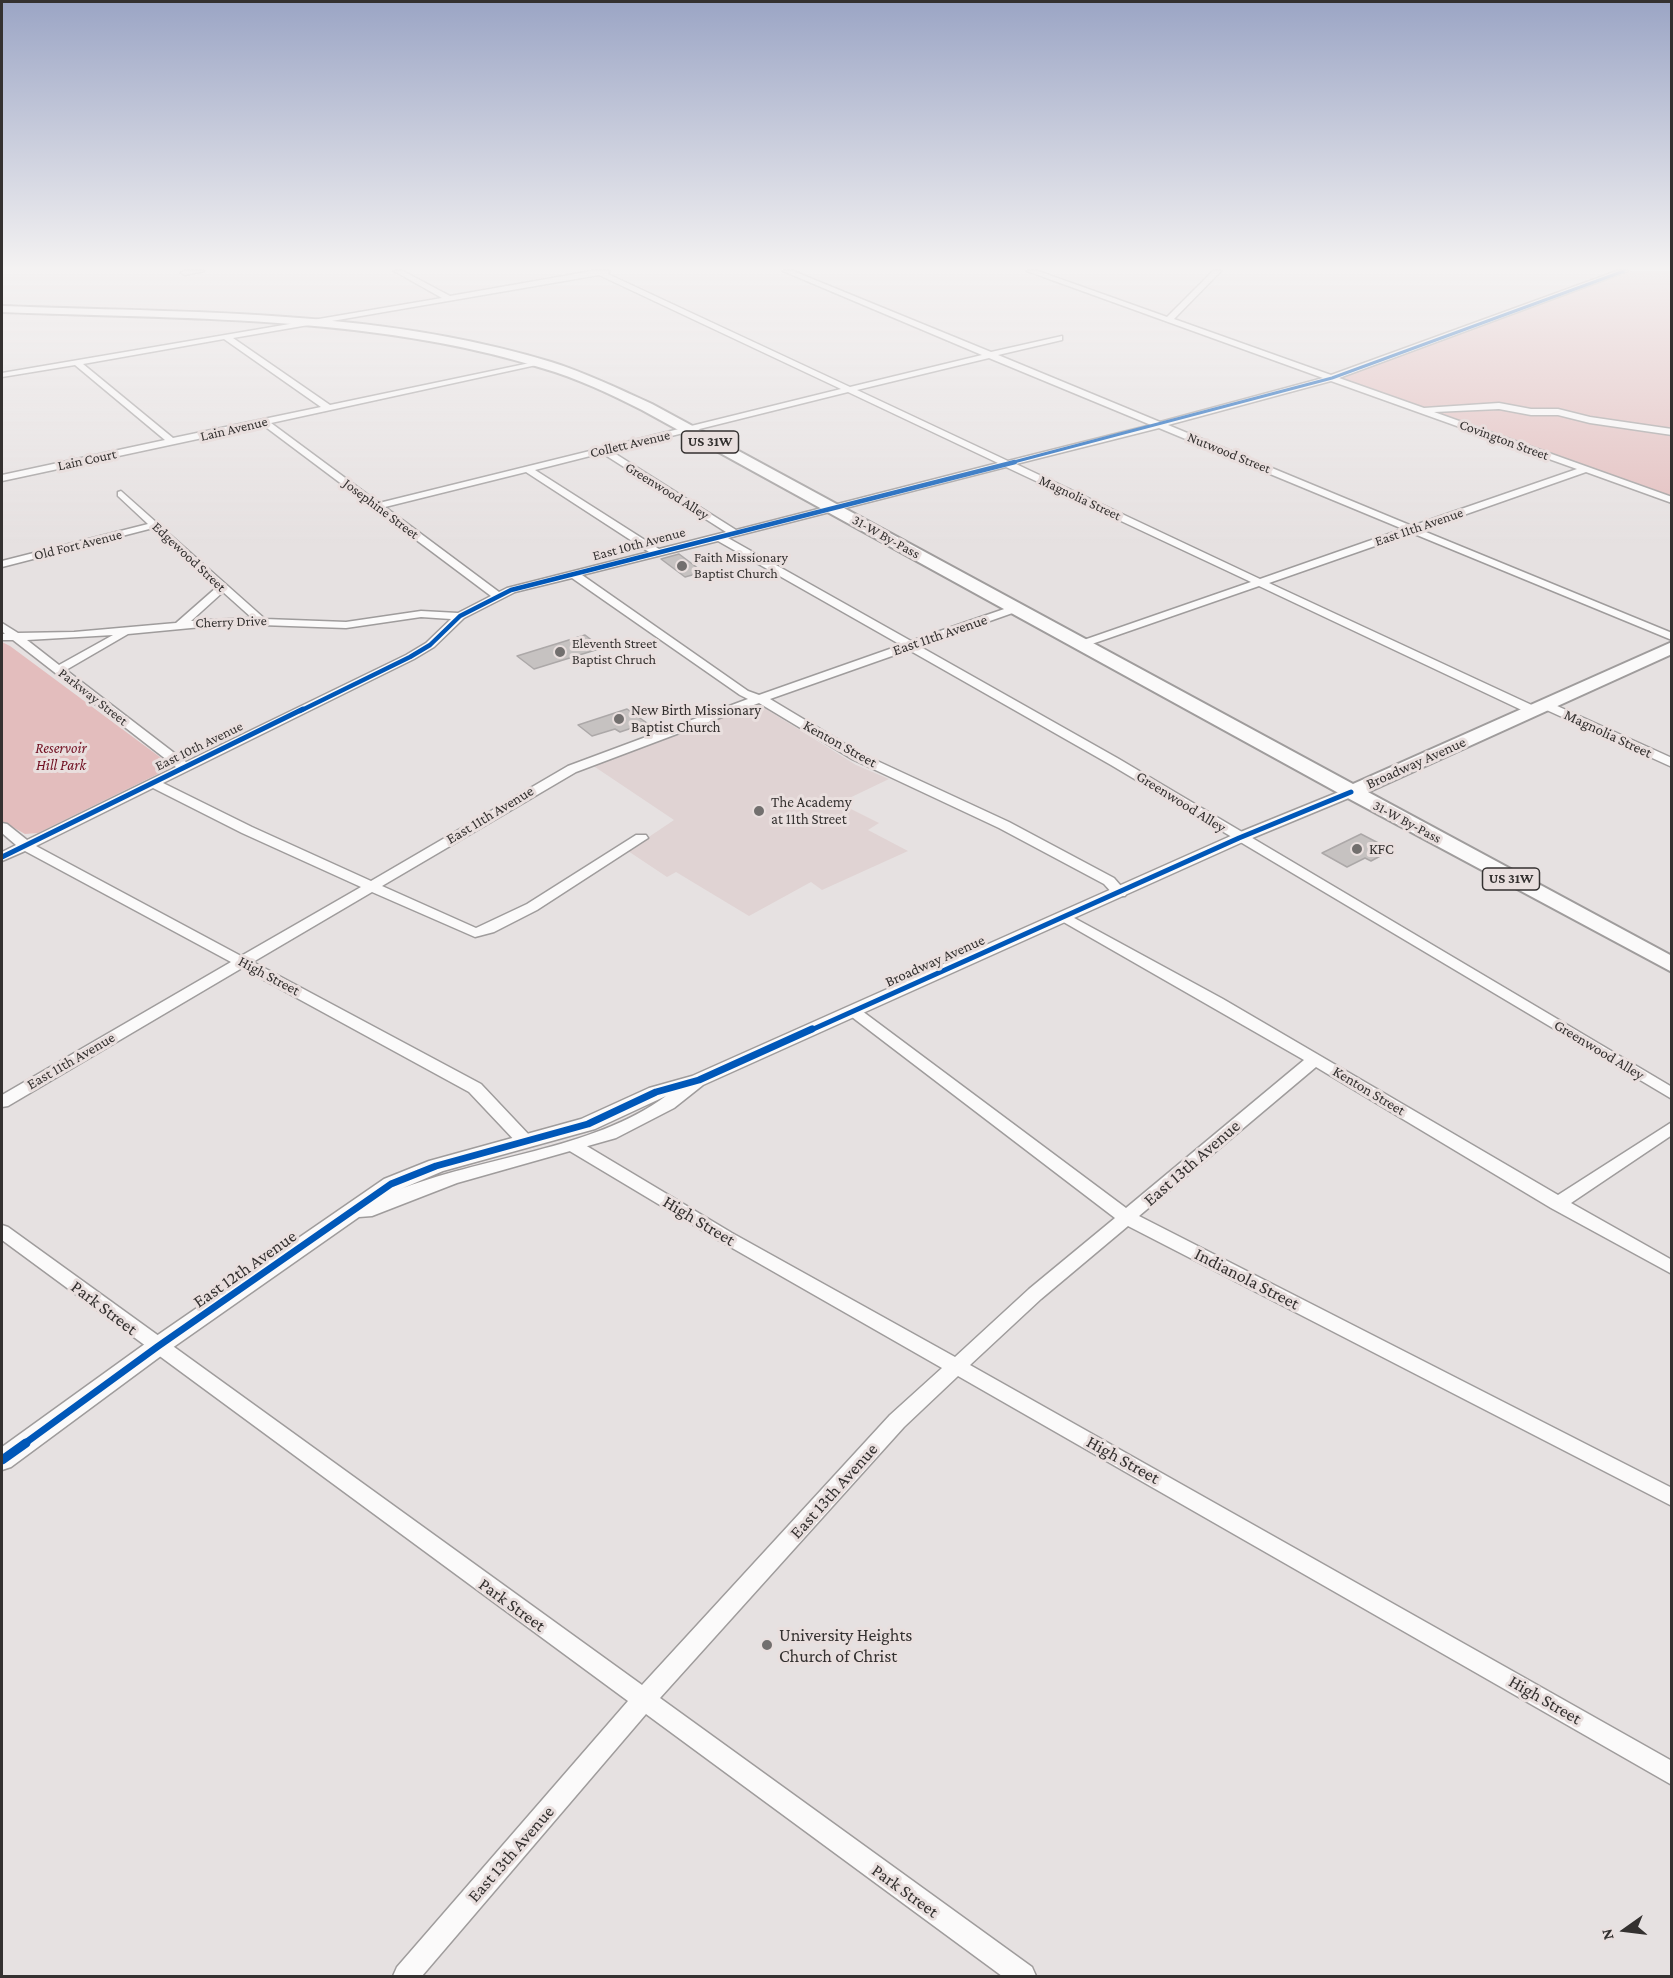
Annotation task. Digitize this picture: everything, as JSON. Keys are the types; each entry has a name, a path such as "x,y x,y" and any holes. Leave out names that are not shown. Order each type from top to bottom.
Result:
{"main road":[{"name":"31-W By-Pass","path":"546,363 596,382 688,430 1671,965"},
{"name":"Broadway Avenue","path":"1351,792 1671,647"}],"street":[{"path":"2,375 69,363"},
{"path":"78,363 172,442"},
{"path":"264,363 329,408"},
{"name":"Lain Avenue","path":"172,442 536,363"},
{"name":"Magnolia Street","path":"792,363 1260,583 1538,707 1671,763"},
{"name":"Collett Avenue","path":"377,506 960,363"},
{"name":"Nutwood Street","path":"1014,363 1671,637"},
{"name":"Covington Street","path":"1291,363 1671,500"},
{"name":"East 10th Avenue","path":"2,857 410,657 430,645 460,616 496,596 732,532 1160,425 1332,378 1372,363"},
{"path":"1421,410 1496,406 1531,412 1558,412 1586,419 1671,432"},
{"name":"Josephine Street","path":"265,422 496,596"},
{"name":"Lain Court","path":"2,478 172,442"},
{"name":"Greenwood Alley","path":"603,450 732,532"},
{"path":"526,468 656,552"},
{"name":"East 11th Avenue","path":"1082,644 1586,469"},
{"name":"Edgewood Street","path":"121,494 222,588 260,620"},
{"name":"Old Fort Avenue","path":"2,564 155,525"},
{"name":"Greenwood Alley","path":"717,536 1106,757 1671,1094"},
{"name":"Kenton Street","path":"573,574 744,693 760,698 856,756 1004,825 1109,880 1120,892"},
{"path":"180,625 222,588"},
{"name":"East 11th Avenue","path":"2,1102 572,769 760,698 1017,608"},
{"name":"Cherry Drive","path":"2,637 128,631 260,620 329,625 364,623 421,614 460,616"},
{"name":"Parkway Street","path":"2,626 184,767"},
{"path":"58,670 128,631"},
{"path":"153,783 462,929 483,933 641,838"},
{"name":"Broadway Avenue","path":"532,1148 656,1092 699,1080 1239,838 1351,792"},
{"name":"High Street","path":"2,827 25,845 475,1088 532,1148"},
{"name":"Kenton Street","path":"1065,917 1315,1059 1557,1204 1671,1268"},
{"name":"Indianola Street","path":"853,1011 1127,1218 1671,1498"},
{"name":"East 13th Avenue","path":"406,1977 644,1700 897,1421 1035,1294 1315,1059"},
{"name":"Broadway Avenue","path":"532,1148 574,1146 602,1137 671,1104 699,1080"},
{"path":"1557,1204 1671,1127"},
{"name":"High Street","path":"574,1146 726,1238 957,1366 1671,1774"},
{"name":"East 12th Avenue","path":"2,1460 157,1347 341,1221 532,1148"},
{"name":"Park Street","path":"2,1231 157,1347 1023,1977"}],"shaded area":[{"name":"The Academy at 11th Street","path":"758,704 856,765 889,779 839,803 879,823 868,830 908,851 822,890 811,882 749,916 676,872 667,877 628,851 674,820 592,765"}],"green space":[{"path":"1373,363 1671,363 1671,500 1332,378"},
{"name":"Reservoir Hill Park","path":"2,642 168,763 170,768 38,833 25,834 2,821"}],"building":[{"name":"Faith Missionary Baptist Church","path":"679,554 703,572 685,577 661,559"},
{"name":"Eleventh Street Baptist Chruch","path":"585,635 602,648 534,669 517,656"},
{"name":"New Birth Missionary Baptist Church","path":"627,709 647,723 620,732 615,729 592,736 578,725"},
{"name":"KFC","path":"1361,834 1388,848 1382,851 1386,853 1371,861 1365,858 1347,867 1322,853"}],"cycle path":[{"path":"2,857 410,657 430,645 460,616 511,590 1160,425 1332,378 1372,363"},
{"path":"2,1460 157,1347 391,1184 436,1166 588,1124 656,1092 699,1080 1239,838 1351,792"}],"place":[{"name":"Faith Missionary Baptist Church","path":"682,566"},
{"name":"Eleventh Street Baptist Chruch","path":"560,652"},
{"name":"New Birth Missionary Baptist Church","path":"619,719"},
{"name":"The Academy at 11th Street","path":"759,811"},
{"name":"KFC","path":"1357,849"},
{"name":"University Heights Church of Christ","path":"767,1645"}]}
